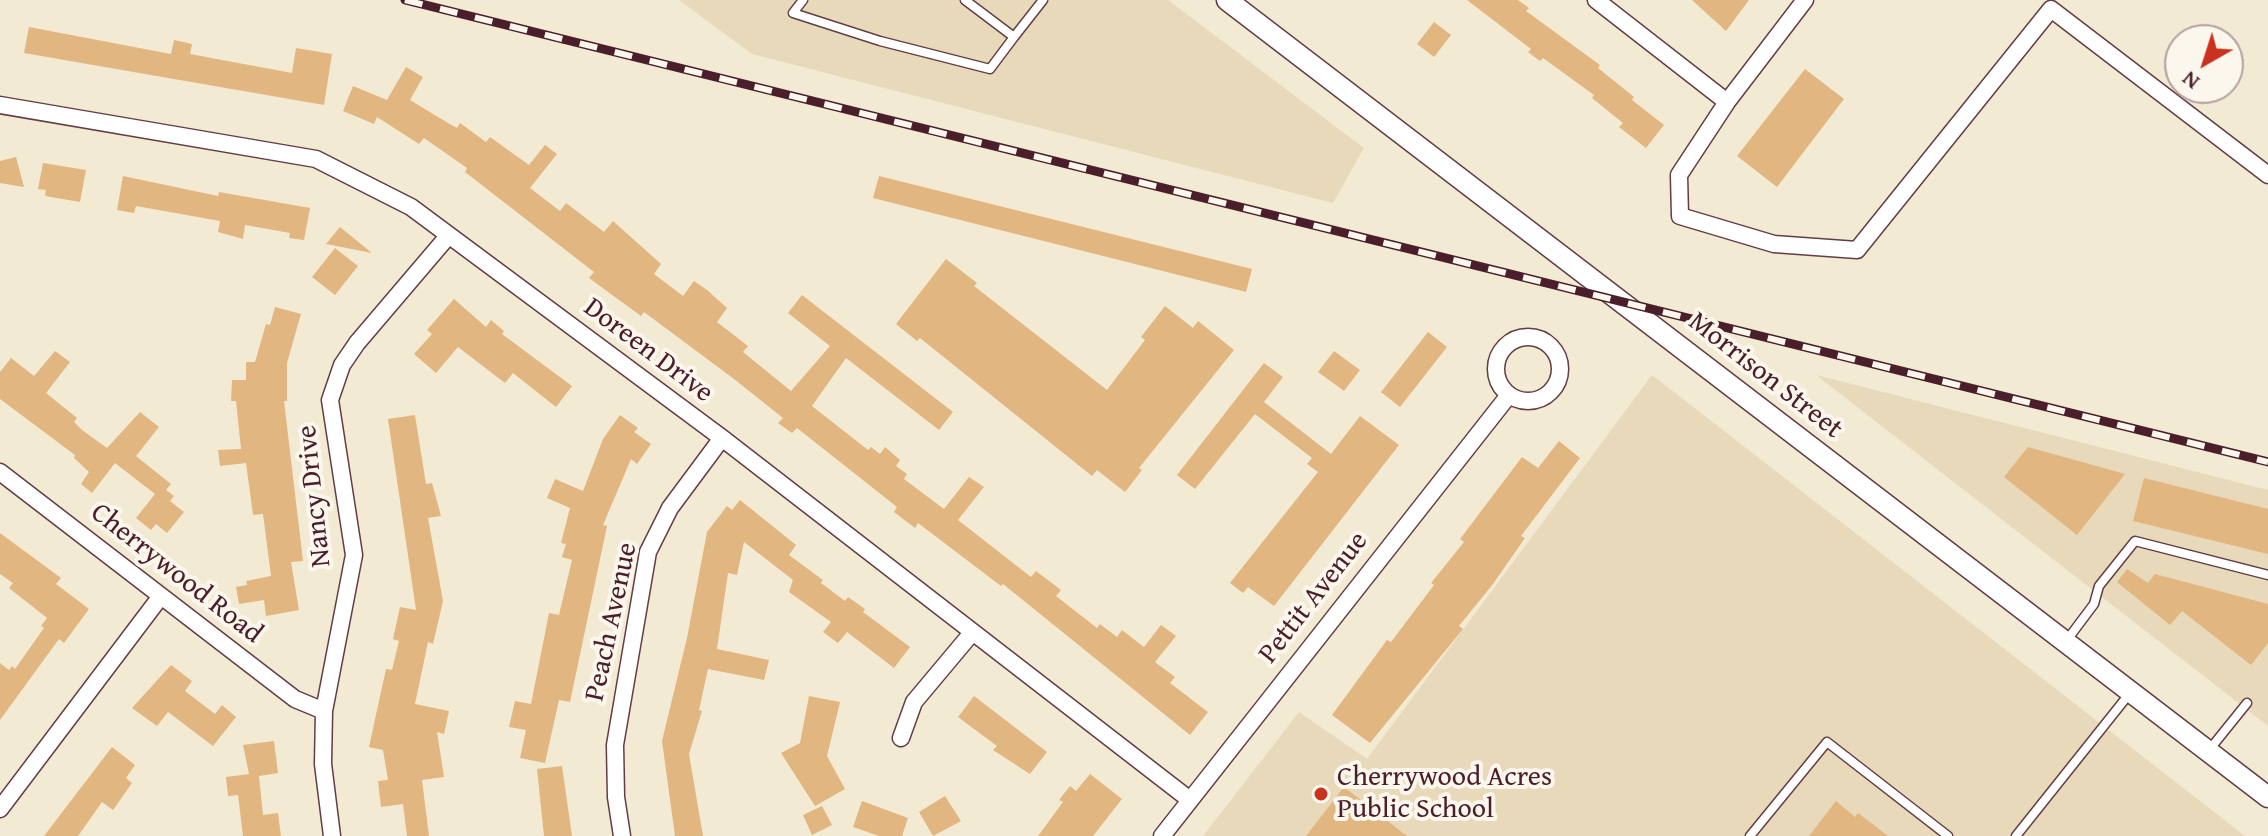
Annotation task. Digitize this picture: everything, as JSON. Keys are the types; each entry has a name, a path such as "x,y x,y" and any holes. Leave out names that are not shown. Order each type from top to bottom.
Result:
{"street":[{"name":"Morrison Street","path":"1227,0 2268,797"},
{"path":"1596,0 1727,102"},
{"path":"1805,0 1727,102 1679,175 1680,216 1774,244 1857,250 2051,9 2268,175"},
{"name":"Doreen Drive","path":"0,105 316,159 411,207 722,438 971,634 1190,800"},
{"name":"Nancy Drive","path":"332,836 323,764 324,711 354,555 330,400 342,365 357,343 449,235"},
{"name":"Pettit Avenue","path":"1162,836 1509,395"},
{"name":"Peach Avenue","path":"622,836 616,797 615,745 648,552 670,508 722,438"},
{"name":"Cherrywood Road","path":"0,472 295,699 324,711"},
{"path":"0,809 161,596"},
{"path":"901,738 914,702 971,634"}],"lane":[{"path":"803,0 793,13 880,41 990,69 1043,0"},
{"path":"965,0 1014,37"},
{"path":"2065,642 2094,604 2099,586 2135,541 2268,575"},
{"path":"2016,836 2131,692"},
{"path":"2208,751 2247,703"},
{"path":"1750,836 1827,742 1948,836"}],"shaded area":[{"path":"679,0 1168,0 1364,148 1333,203 752,54"},
{"path":"1652,375 2245,836 1203,836 1299,712 1367,759"},
{"path":"1816,375 2268,490 2268,726"}],"building":[{"path":"1467,0 1518,0 1529,8 1526,11 1600,65 1598,68 1634,97 1632,100 1664,125 1646,148 1619,127 1623,123 1592,98 1594,95 1543,58 1540,61 1528,52 1531,49"},
{"path":"1692,0 1749,0 1726,31"},
{"path":"1434,22 1451,35 1434,57 1417,44"},
{"path":"29,27 171,54 174,40 192,44 190,54 292,73 296,48 332,54 324,105 24,53"},
{"path":"406,67 423,77 410,100 448,123 457,128 460,123 486,142 490,137 529,165 545,145 557,154 530,188 560,211 566,203 604,232 613,221 661,264 654,274 683,296 694,281 707,290 727,308 717,322 748,346 743,352 791,391 830,346 788,313 802,295 953,412 939,430 846,358 812,406 868,450 871,447 880,454 885,447 900,460 896,466 907,474 904,479 944,509 969,477 984,487 958,520 1031,577 1036,571 1061,590 1056,596 1097,628 1100,624 1117,637 1122,630 1144,647 1161,625 1176,636 1155,662 1175,677 1170,683 1208,712 1190,735 1003,584 1001,586 918,523 915,528 894,512 897,507 797,428 792,433 778,423 783,418 734,379 644,312 641,316 589,278 594,272 465,172 467,168 424,138 419,144 377,117 374,124 343,111 353,86 387,100"},
{"path":"1805,69 1844,99 1777,187 1737,156"},
{"path":"16,157 24,187 0,183 0,161"},
{"path":"43,163 86,170 80,202 45,196 46,190 38,189"},
{"path":"123,176 218,196 219,192 310,208 304,240 289,238 290,233 245,225 243,239 218,232 220,221 136,206 134,213 117,210"},
{"path":"879,176 1252,269 1246,292 873,198"},
{"path":"340,227 372,253 326,244"},
{"path":"335,248 358,266 335,295 312,277"},
{"path":"946,259 977,283 974,286 1107,390 1145,340 1141,337 1165,306 1193,328 1198,321 1234,350 1139,468 1142,470 1125,492 1097,470 1092,476 920,338 917,341 896,324"},
{"path":"454,299 486,327 491,320 504,331 502,334 572,386 556,407 513,373 505,383 458,347 436,373 414,354 432,334 427,330"},
{"path":"275,307 301,314 287,363 287,401 284,401 303,561 291,562 299,610 266,616 264,600 239,604 236,587 247,585 246,581 271,576 263,514 253,515 246,463 220,466 218,450 241,449 236,401 231,401 232,380 246,380 246,362 255,362 266,324 270,325"},
{"path":"1428,332 1447,347 1400,407 1381,392"},
{"path":"55,351 70,362 46,393 77,418 74,422 82,430 107,448 140,412 159,427 136,456 171,484 166,490 174,496 170,501 184,512 167,533 156,524 151,530 136,518 155,494 115,463 92,493 81,484 89,472 74,458 75,455 0,399 0,372 11,358 34,376"},
{"path":"1334,351 1360,370 1344,391 1318,372"},
{"path":"1264,363 1283,377 1264,402 1331,454 1360,416 1399,445 1274,606 1248,587 1243,593 1230,583 1318,472 1307,464 1312,458 1255,414 1195,489 1177,475"},
{"path":"415,415 426,484 432,483 441,516 428,518 443,601 433,644 428,642 415,704 449,711 444,734 437,732 444,777 422,780 429,836 407,836 403,804 381,807 378,781 388,780 383,750 369,747 386,669 392,670 399,641 393,639 400,607 416,610 388,419"},
{"path":"620,415 638,428 634,432 651,444 637,464 631,459 603,525 607,526 570,702 559,700 545,763 520,758 526,730 509,727 515,701 531,704 549,613 559,615 572,560 562,557 566,544 561,543 570,508 547,498 555,479 583,491 603,439"},
{"path":"1559,441 1580,458 1521,536 1525,538 1493,584 1459,626 1463,629 1370,743 1332,715 1387,640 1391,642 1434,585 1431,583 1464,542 1460,539 1522,457 1538,468"},
{"path":"2028,447 2125,474 2077,535 2004,477"},
{"path":"2144,478 2268,509 2268,554 2133,521"},
{"path":"740,500 796,545 789,555 823,580 821,583 845,601 848,597 865,609 863,612 910,647 894,668 847,632 838,643 823,632 831,622 789,592 793,580 744,542 737,575 728,573 717,649 769,660 764,680 708,669 699,710 702,711 689,754 703,836 675,836 662,741 687,638 707,532 727,506 732,510"},
{"path":"0,533 61,578 56,584 89,609 64,643 59,639 0,720 0,663 9,670 12,666 15,669 44,628 41,626 47,618 9,588 13,583 0,574"},
{"path":"2127,569 2148,583 2155,574 2268,604 2268,643 2251,665 2182,611 2170,625 2117,582"},
{"path":"171,665 192,681 185,691 215,714 222,705 236,717 213,746 168,712 157,726 132,708"},
{"path":"809,696 840,702 827,756 845,789 815,806 781,753 800,743"},
{"path":"974,696 1047,752 1030,774 993,750 997,746 958,717"},
{"path":"274,741 278,773 259,776 263,815 278,813 281,836 243,836 238,795 228,796 226,777 249,774 243,745"},
{"path":"112,747 135,765 126,778 132,783 113,810 102,802 78,836 44,836"},
{"path":"562,766 572,836 544,836 537,769"},
{"path":"1090,774 1122,799 1093,836 1038,836 1063,802 1059,800 1070,786 1076,791"},
{"path":"1344,787 1407,836 1306,836"},
{"path":"945,796 961,821 933,836 919,812"},
{"path":"862,801 908,818 902,836 879,836 853,827"},
{"path":"1836,801 1855,817 1858,813 1888,836 1809,836"},
{"path":"822,806 832,825 812,835 803,815"}],"railway":[{"path":"405,0 2268,462"}],"place":[{"name":"Cherrywood Acres Public School","path":"1321,794"}]}
